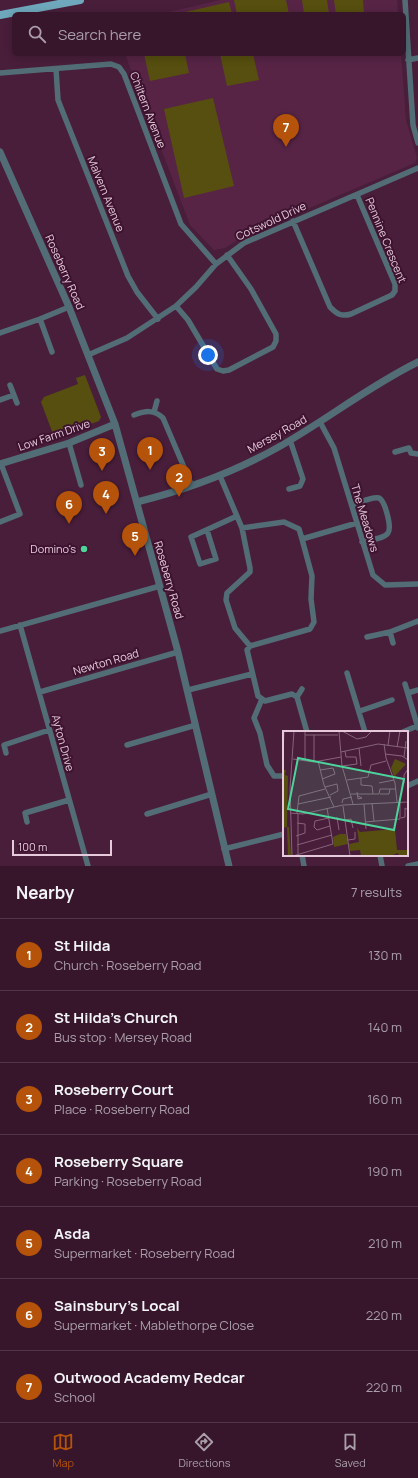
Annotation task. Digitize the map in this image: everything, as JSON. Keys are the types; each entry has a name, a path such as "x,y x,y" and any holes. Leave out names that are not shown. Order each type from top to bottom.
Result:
{"main road":[{"path":"16,12 80,0"},
{"path":"0,15 12,13"}],"street":[{"path":"404,0 405,12"},
{"path":"406,30 418,143"},
{"path":"408,60 418,58"},
{"name":"Chiltern Avenue","path":"0,73 111,64 119,67 124,74 181,224 216,264"},
{"name":"Malvern Avenue","path":"56,69 58,100 128,276 137,292 158,319"},
{"name":"Roseberry Road","path":"0,152 69,307 115,424 188,690 229,866"},
{"name":"Cotswold Drive","path":"88,355 127,338 158,319 176,306 196,288 216,264 244,243 418,168"},
{"name":"Pennine Crescent","path":"293,221 330,308 337,315 346,316 351,314 392,295 395,291 395,284 357,195"},
{"path":"176,306 188,320 217,369 223,371 229,370 273,347 276,341 276,334 251,289 227,255"},
{"path":"0,333 69,307"},
{"path":"40,319 52,352"},
{"name":"Mersey Road","path":"137,502 220,476 290,440 320,422 381,381 418,362"},
{"path":"10,385 17,403"},
{"path":"0,400 14,394"},
{"path":"154,412 157,401"},
{"path":"134,415 145,412 154,412 165,422 192,486"},
{"name":"The Meadows","path":"320,422 334,448 373,575 378,581 385,585 394,586 418,584"},
{"name":"Low Farm Drive","path":"1,464 69,443 115,424"},
{"path":"289,489 300,486 303,479 290,440"},
{"path":"69,443 81,485"},
{"path":"395,452 409,448 411,453 418,454"},
{"path":"0,522 20,514 1,464"},
{"path":"220,476 242,528 250,572 227,593 226,596 235,628 250,646"},
{"path":"352,505 375,497 382,500 389,522 388,533 385,536 362,542"},
{"path":"207,530 216,559 200,564 191,537 237,516"},
{"path":"242,528 284,522 299,529 311,569 313,626 310,629 250,646"},
{"path":"302,539 357,523"},
{"path":"0,631 160,586"},
{"path":"368,637 390,632 418,621"},
{"name":"Ayton Drive","path":"20,625 88,866"},
{"path":"390,632 393,643"},
{"path":"250,646 247,655 258,696 262,699 269,700 292,694 297,697 307,731"},
{"name":"Newton Road","path":"40,692 178,652"},
{"path":"347,673 360,711 365,731"},
{"path":"188,690 252,674"},
{"path":"405,684 418,727 406,731"},
{"path":"297,697 302,689"},
{"path":"408,693 418,690"},
{"path":"262,699 254,718 260,733 267,765 274,776 283,776"},
{"path":"360,711 392,700"},
{"path":"127,745 196,725"},
{"path":"6,753 4,745 49,730"},
{"path":"408,786 418,781"},
{"path":"147,814 212,794"},
{"path":"27,822 25,813 69,800"},
{"path":"224,849 283,834"},
{"path":"302,856 304,866"},
{"path":"380,856 382,866"},
{"path":"408,866 418,864"}],"shaded area":[{"path":"220,0 397,0 398,12 169,12"},
{"path":"234,0 286,0 289,12 237,12"},
{"path":"302,0 327,0 329,12 304,12"},
{"path":"334,0 363,0 364,12 336,12"},
{"path":"229,2 232,12 185,12"},
{"path":"126,56 401,56 406,120 417,158 415,163 244,236 225,248 214,250 190,225"},
{"path":"144,56 185,56 189,73 150,81"},
{"path":"220,56 253,56 259,80 227,86"},
{"path":"213,98 234,186 184,198 164,109"},
{"path":"85,375 101,417 99,421 57,436 53,434 41,402 44,397 78,384 76,378"}],"place":[{"name":"Outwood Academy Redcar","path":"286,147"},
{"name":"St Hilda","path":"150,470"},
{"name":"Roseberry Court","path":"102,471"},
{"name":"St Hilda's Church","path":"179,497"},
{"name":"Roseberry Square","path":"106,514"},
{"name":"Sainsbury's Local","path":"69,524"},
{"name":"Domino's","path":"84,549"},
{"name":"Asda","path":"135,556"}]}
